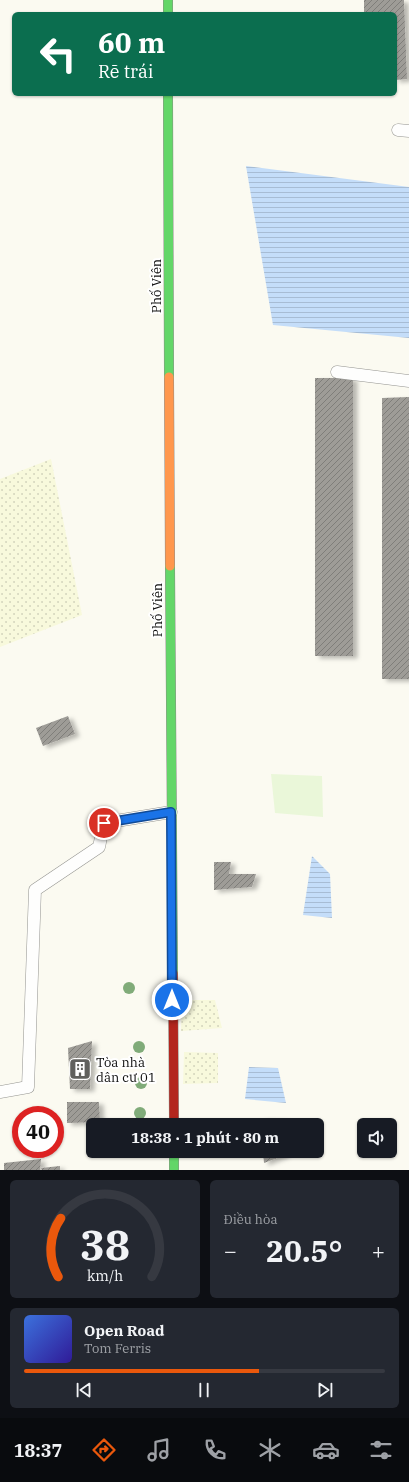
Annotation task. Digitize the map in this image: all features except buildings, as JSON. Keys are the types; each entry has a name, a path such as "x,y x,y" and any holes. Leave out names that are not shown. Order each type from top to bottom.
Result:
{"street":[{"path":"168,0 168,12"},
{"name":"Phố Viên","path":"168,96 174,1118"},
{"path":"174,1158 174,1170"}],"lane":[{"path":"337,372 409,381"},
{"path":"0,1092 28,1087 34,890 99,847 104,823 171,812"}],"green space":[{"path":"51,459 82,615 0,647 0,479"},
{"path":"271,774 322,776 323,817 275,813"},
{"path":"182,1000 215,1000 222,1028 181,1031"},
{"path":"184,1052 218,1053 218,1083 183,1084"}],"water":[{"path":"246,166 409,187 409,338 273,325"},
{"path":"312,856 330,874 332,918 303,915"},
{"path":"249,1067 278,1068 286,1103 245,1099"}],"traffic: fast":[{"path":"168,0 168,12"},
{"path":"168,96 169,377"},
{"path":"170,566 173,973"},
{"path":"174,1158 174,1170"}],"traffic: slow":[{"path":"169,377 170,566"}],"traffic: jam":[{"path":"173,973 174,1118"}],"place":[{"name":"Tòa nhà dân cư 01","path":"80,1069"}],"route":[{"path":"104,823 171,812 172,1000"}]}
